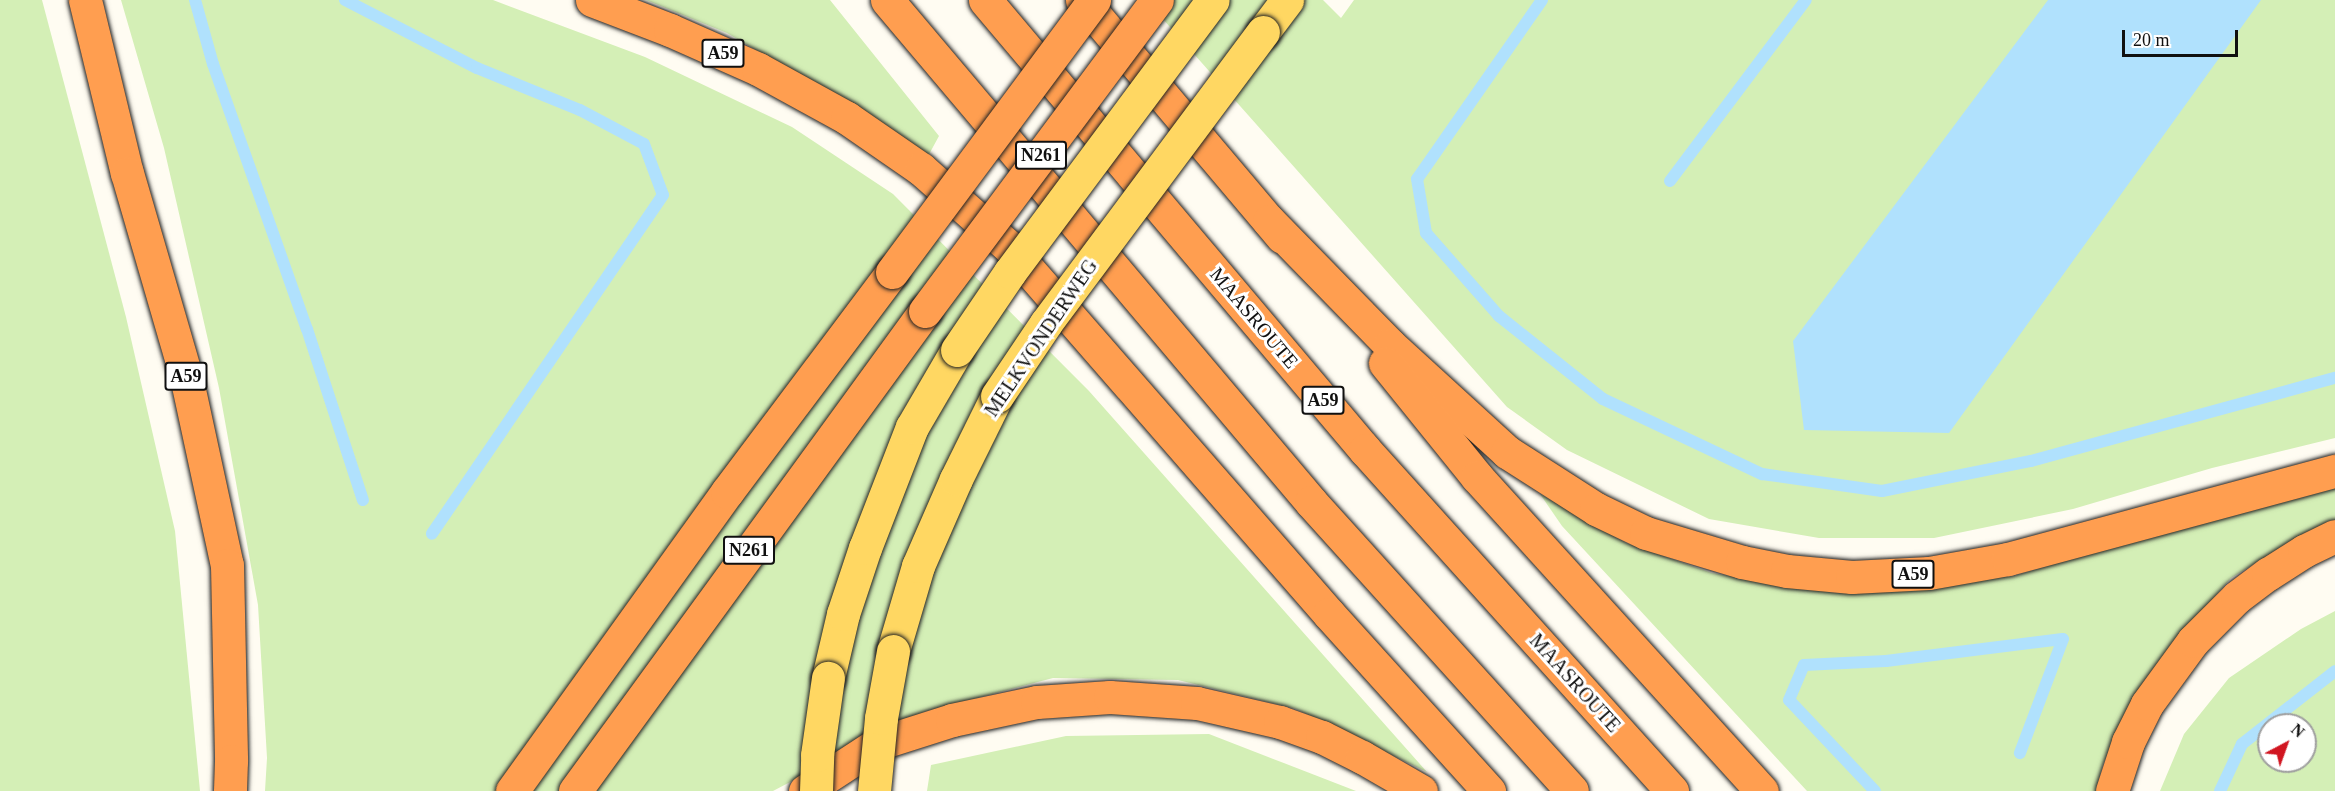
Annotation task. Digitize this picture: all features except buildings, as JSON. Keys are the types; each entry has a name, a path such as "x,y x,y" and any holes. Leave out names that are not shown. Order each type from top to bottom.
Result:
{"highway":[{"name":"A59","path":"85,0 127,173 186,376 227,565 230,791"},
{"name":"A59","path":"592,0 670,30 758,69 847,118 930,177 1008,246 1329,614 1489,791"},
{"path":"887,0 1311,502 1572,791"},
{"name":"MAASROUTE","path":"986,0 1365,450 1672,791"},
{"name":"A59","path":"1082,0 1269,221 1477,477 1762,791"},
{"name":"N261","path":"512,791 727,492 1094,0"},
{"name":"N261","path":"575,791 925,311 1157,0"},
{"name":"A59","path":"1269,221 1389,345 1507,452 1596,509 1646,533 1742,562 1787,571 1852,577 1929,573 2008,559 2335,471"},
{"path":"2112,791 2128,742 2147,704 2193,641 2237,597 2260,579 2304,551 2335,536"},
{"path":"805,791 877,744 952,720 1037,702 1110,698 1197,703 1280,722 1322,737 1362,756 1421,791"}],"main road":[{"path":"816,791 818,755 828,678 843,614 865,548 912,427 957,350 1010,272 1213,0"},
{"name":"MELKVONDERWEG","path":"873,791 881,718 893,651 918,566 956,479 997,396 1046,322 1287,0"}],"green space":[{"path":"0,0 42,0 126,317 175,531 200,791 0,791"},
{"path":"121,0 493,0 645,57 792,127 893,194 1089,391 1427,772 1296,709 1178,680 1053,678 924,712 773,791 265,791 267,758 258,605 219,388 164,148"},
{"path":"646,0 830,0 939,136 927,158 854,108 727,33"},
{"path":"1146,0 1323,0 1341,18 1354,0 2335,0 2335,438 2212,468 2073,509 1934,538 1819,538 1709,519 1567,450 1507,407"},
{"path":"2335,484 2335,522 2305,533 2231,578 2162,657 2135,695 2103,764 2096,791 1807,791 1562,526 1540,494 1626,543 1712,573 1836,593 2014,576 2211,517"},
{"path":"2335,611 2335,791 2160,791 2184,734 2229,678 2301,629"},
{"path":"1209,734 1356,791 927,791 931,765 1066,736"}],"water":[{"path":"2048,0 2261,0 1949,433 1804,430 1793,341"}],"waterway":[{"path":"195,0 213,64 307,329 363,500"},
{"path":"345,0 477,68 580,110 644,144 663,195 432,534"},
{"path":"1542,0 1417,179 1426,233 1499,316 1603,399 1762,474 1882,491 2031,461 2335,378"},
{"path":"1670,181 1806,0"},
{"path":"1875,791 1789,700 1804,665 1886,661 2063,639 2020,753"},
{"path":"2220,791 2242,744 2335,671"}]}
